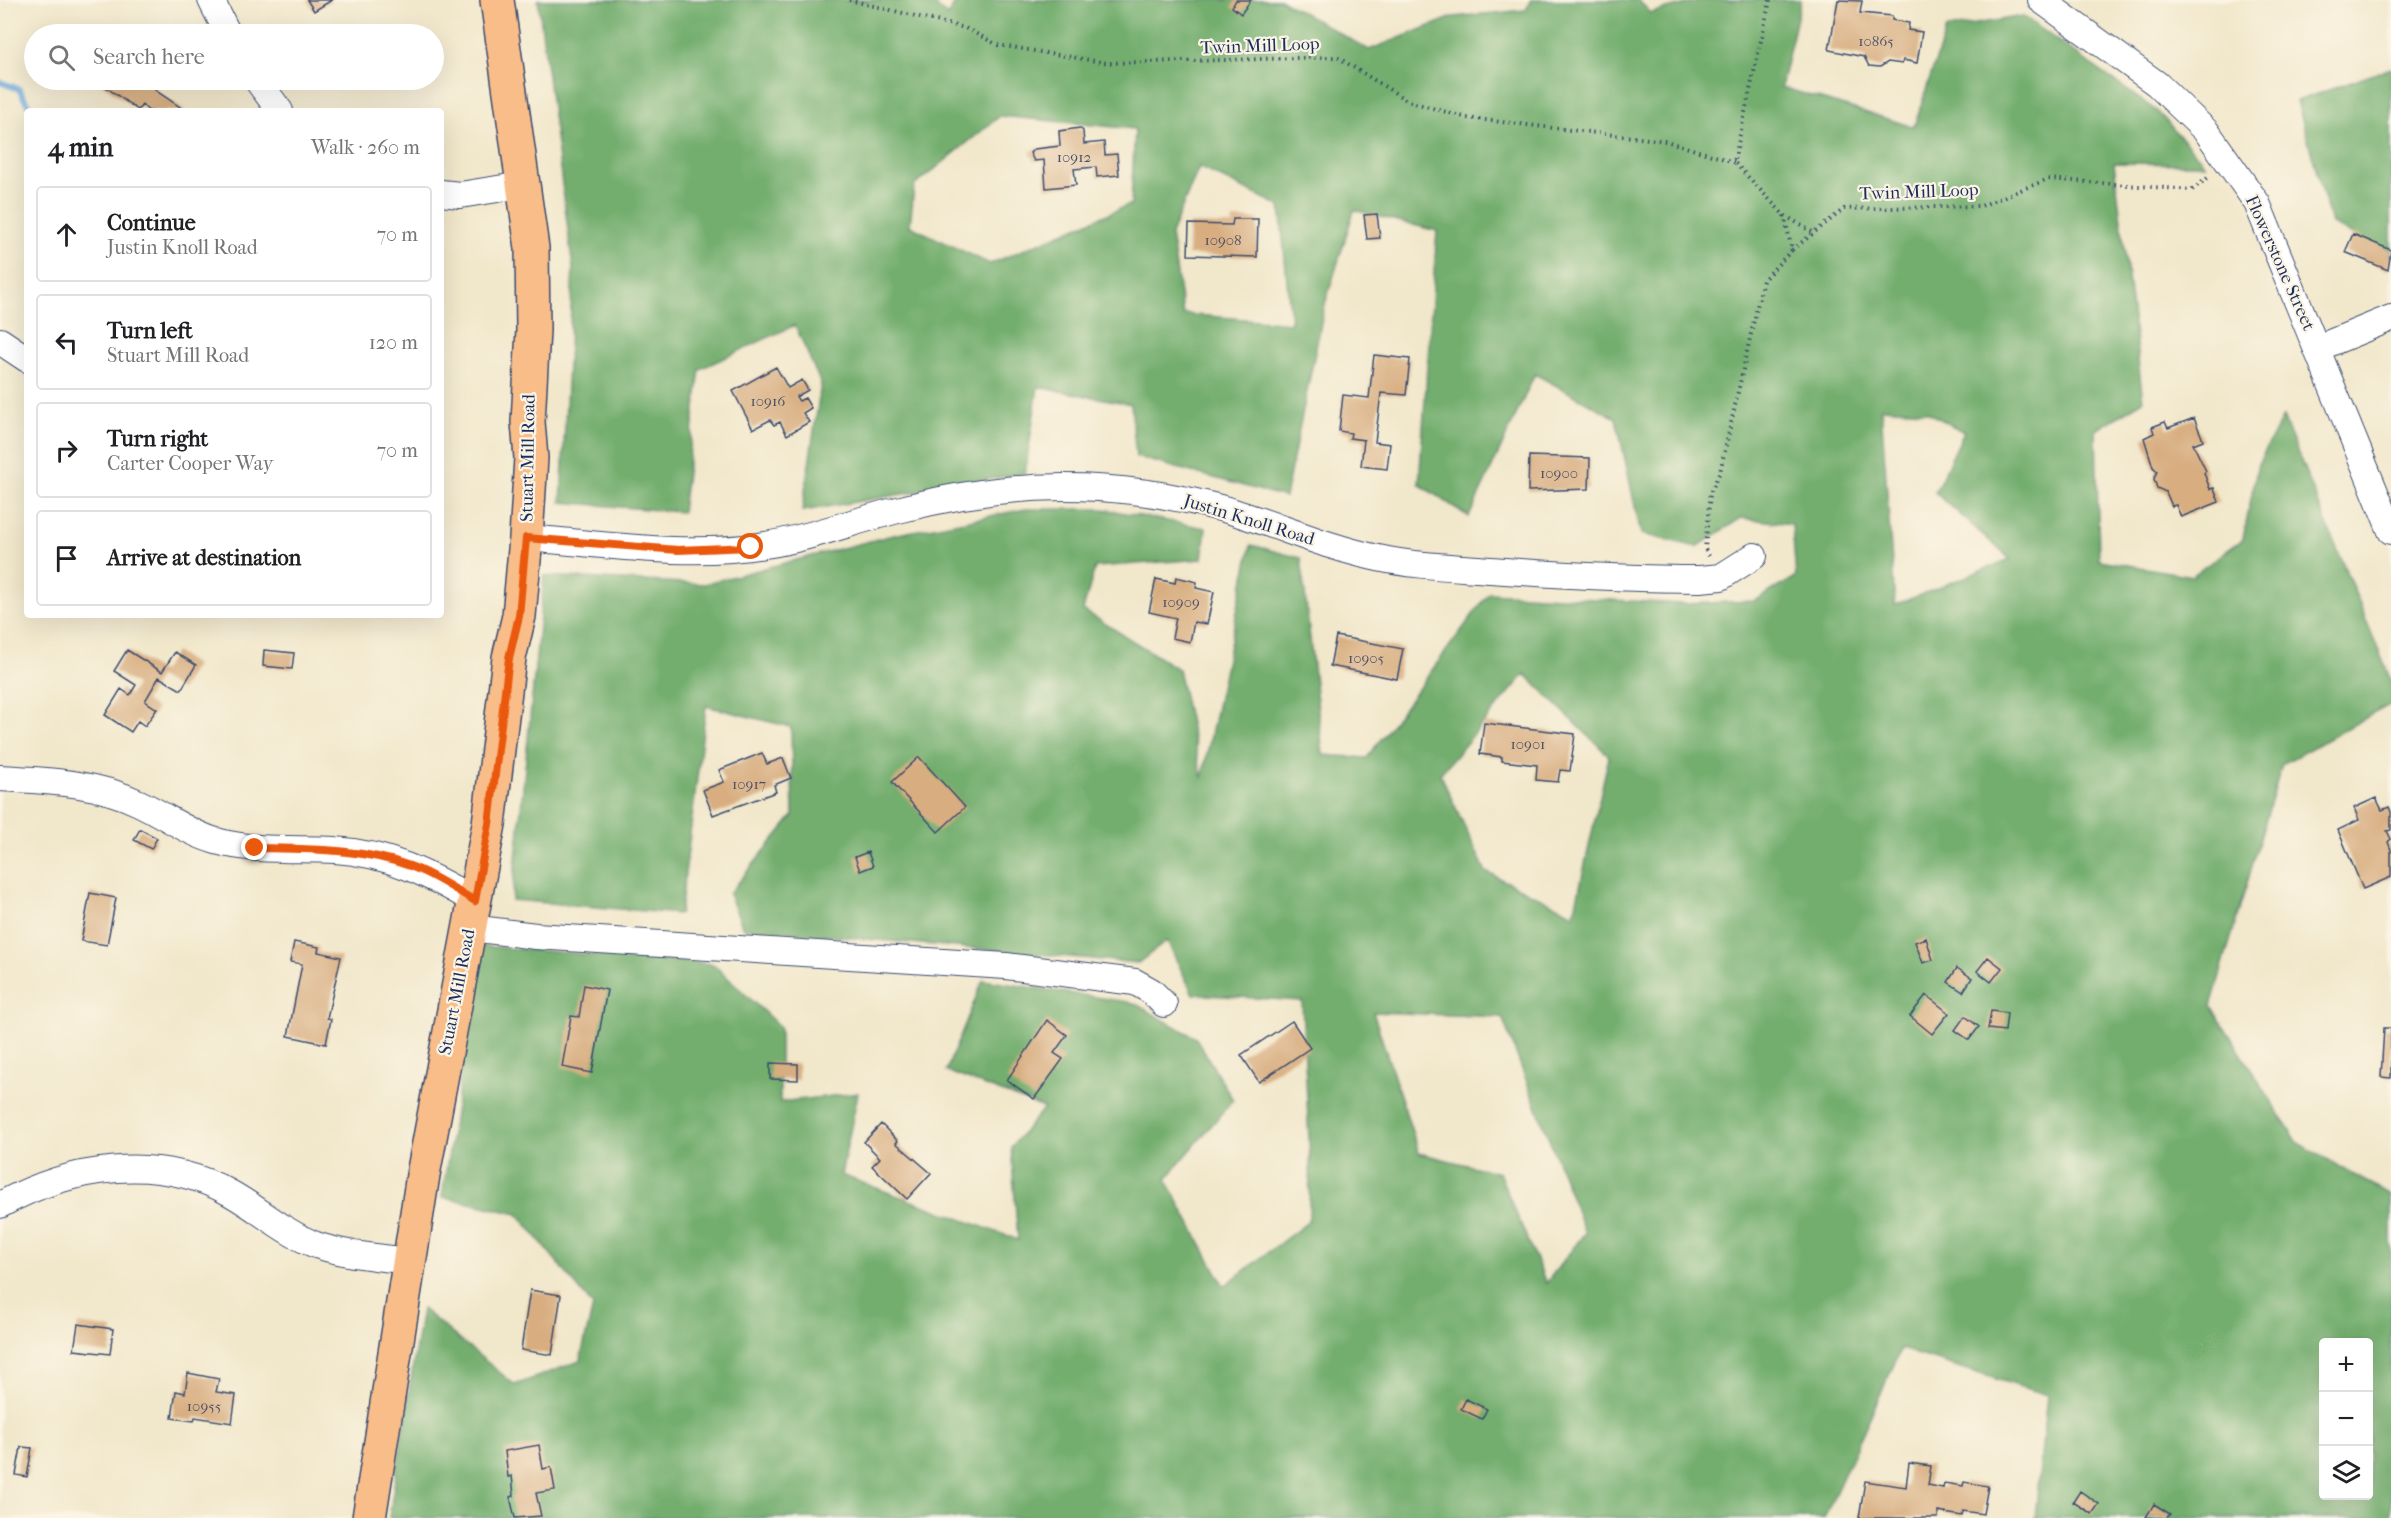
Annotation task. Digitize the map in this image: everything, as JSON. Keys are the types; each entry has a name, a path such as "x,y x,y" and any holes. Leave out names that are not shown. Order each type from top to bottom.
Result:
{"main road":[{"name":"Stuart Mill Road","path":"369,1518 449,1029 489,824 509,658 519,616 526,538 531,458 528,422 533,330 532,248 496,0"}],"street":[{"path":"211,0 223,24"},
{"name":"Flowerstone Street","path":"2041,0 2157,84 2206,132 2257,202 2391,531"},
{"path":"264,90 278,108"},
{"path":"444,193 459,195 522,185"},
{"path":"2318,348 2391,318"},
{"path":"0,341 24,357"},
{"name":"Justin Knoll Road","path":"526,538 678,550 722,550 766,545 817,535 895,510 967,496 1064,487 1116,490 1174,498 1223,509 1377,558 1420,565 1575,576 1695,579 1721,577 1754,556"},
{"path":"0,778 55,782 108,790 139,803 190,832 218,842 255,848 337,850 368,854 410,866 472,915 536,936 1006,966 1126,980 1150,991 1164,1004"},
{"path":"0,1205 31,1189 64,1177 100,1170 135,1168 170,1172 229,1192 289,1232 314,1244 343,1252 410,1261"}],"path":[{"name":"Twin Mill Loop","path":"849,0 965,28 998,45 1108,63 1337,57 1408,101 1467,118 1666,141 1734,162"},
{"path":"1770,0 1734,162 1784,215 1814,233"},
{"name":"Twin Mill Loop","path":"1721,577 1704,549 1710,494 1720,472 1763,280 1792,250 1844,209 1981,206 2048,179 2192,190 2228,162"},
{"path":"1784,215 1792,250"}],"green space":[{"path":"538,0 930,0 947,16 957,0 1281,0 1369,50 1453,17 1526,10 1531,0 1638,0 1651,13 1702,0 1801,0 1781,87 1914,127 1946,29 2023,16 2158,112 2205,164 2114,163 2143,401 2096,430 2099,560 2192,576 2243,539 2258,464 2283,417 2391,681 2391,704 2282,764 2211,1006 2298,1143 2391,1196 2391,1518 2035,1518 2047,1395 1901,1349 1824,1518 389,1518 422,1309 515,1385 580,1361 593,1306 518,1214 442,1197 481,946 713,964 780,1027 780,1102 858,1093 841,1175 1018,1240 1011,1147 1044,1108 946,1071 983,980 1134,1003 1196,1038 1233,1100 1166,1179 1224,1286 1309,1221 1310,1160 1302,1001 1193,994 1167,941 1138,963 743,928 729,894 793,816 791,727 706,706 680,914 512,900 544,576 704,584 893,535 1026,509 1103,509 1206,528 1202,559 1095,567 1083,610 1178,669 1202,778 1251,545 1301,558 1323,755 1367,758 1489,593 1684,604 1754,601 1796,577 1792,524 1741,518 1697,547 1641,534 1616,418 1535,374 1469,517 1419,484 1437,231 1354,210 1325,304 1285,497 1136,457 1131,404 1038,387 1025,473 802,511 821,384 795,325 700,369 682,512 561,502 573,268","holes":["1000,116 1135,129 1131,204 990,264 910,226 914,186","1199,167 1280,206 1291,323 1183,314 1171,234","1881,408 1926,411 1964,432 1935,492 2010,559 1895,605","1525,674 1609,756 1574,914 1486,872 1440,774","1373,1012 1502,1017 1585,1233 1546,1283 1499,1173 1419,1153"]},
{"path":"2391,68 2391,256 2331,223 2297,101"}],"building":[{"path":"307,0 332,0 314,11"},
{"path":"1236,0 1251,0 1241,14 1232,7"},
{"path":"1838,0 1862,1 1860,13 1892,16 1892,20 1909,23 1908,30 1922,32 1917,63 1903,60 1902,64 1888,62 1880,67 1869,66 1864,57 1829,50"},
{"path":"110,90 155,90 182,108 146,108 142,105 135,108"},
{"path":"1080,128 1083,131 1084,144 1104,142 1105,155 1117,154 1119,175 1097,177 1096,167 1074,169 1076,185 1046,188 1044,160 1034,161 1030,153 1034,149 1060,146 1059,131"},
{"path":"1377,214 1380,238 1367,239 1364,215"},
{"path":"1233,219 1258,219 1257,257 1188,255 1189,224 1232,225"},
{"path":"2353,234 2391,250 2388,270 2345,252"},
{"path":"1374,355 1410,359 1406,395 1381,393 1375,442 1390,444 1387,469 1361,466 1364,440 1350,438 1351,433 1339,431 1343,395 1369,398"},
{"path":"776,367 788,388 802,380 808,390 796,397 799,401 805,398 811,408 803,413 809,422 787,435 780,422 774,425 770,420 753,429 733,391"},
{"path":"2194,418 2203,440 2193,444 2206,471 2204,473 2210,489 2214,488 2219,502 2181,517 2176,505 2172,506 2166,492 2157,488 2154,479 2157,471 2153,467 2144,438 2154,433 2152,427 2165,422 2168,428"},
{"path":"1529,456 1590,458 1589,489 1528,491"},
{"path":"1176,577 1197,582 1196,588 1214,592 1207,624 1194,622 1190,642 1172,638 1176,618 1149,612 1156,579 1175,583"},
{"path":"1336,636 1403,649 1397,679 1330,666"},
{"path":"127,650 162,672 175,652 196,665 181,690 159,677 145,701 157,709 145,726 138,721 131,732 105,715 121,689 130,695 136,685 114,671"},
{"path":"264,650 294,653 292,669 263,666"},
{"path":"1484,723 1575,734 1570,771 1560,770 1558,782 1536,780 1537,765 1502,761 1502,757 1480,754"},
{"path":"762,753 767,764 783,758 791,778 774,785 776,792 713,815 703,790 724,782 719,770"},
{"path":"919,757 965,807 938,832 892,782"},
{"path":"2376,798 2382,810 2389,807 2391,812 2391,830 2387,831 2391,839 2388,842 2391,850 2391,877 2363,889 2338,830 2359,820 2354,808"},
{"path":"140,829 157,838 151,849 134,840"},
{"path":"868,852 873,866 860,871 855,857"},
{"path":"90,893 116,898 107,945 81,941"},
{"path":"1926,938 1933,960 1923,963 1915,942"},
{"path":"294,942 319,947 318,952 341,957 327,1018 331,1019 326,1044 288,1036 302,964 290,962"},
{"path":"1988,957 2002,968 1991,982 1977,971"},
{"path":"1957,968 1972,978 1963,992 1948,982"},
{"path":"584,985 607,990 592,1073 562,1067 571,1016 579,1017"},
{"path":"1926,995 1949,1013 1932,1034 1910,1016"},
{"path":"1991,1011 2007,1013 2005,1031 1988,1029"},
{"path":"1965,1016 1979,1027 1969,1040 1955,1030"},
{"path":"1047,1020 1067,1035 1054,1053 1063,1059 1034,1099 1007,1080"},
{"path":"1292,1021 1310,1048 1259,1082 1241,1055"},
{"path":"2384,1028 2391,1028 2391,1078 2381,1077"},
{"path":"770,1063 798,1064 798,1080 770,1079"},
{"path":"881,1124 898,1141 896,1143 931,1173 907,1199 872,1166 880,1158 864,1142"},
{"path":"530,1290 561,1295 552,1355 521,1350"},
{"path":"78,1324 113,1329 110,1354 74,1350"},
{"path":"188,1373 219,1379 216,1392 236,1395 232,1423 195,1417 194,1421 172,1418 176,1391 185,1393"},
{"path":"1466,1399 1487,1409 1482,1419 1461,1409"},
{"path":"539,1445 543,1469 551,1467 555,1490 536,1493 541,1516 515,1518 510,1497 514,1496 512,1476 508,1477 505,1451"},
{"path":"21,1447 32,1448 27,1477 16,1475"},
{"path":"1909,1463 1931,1466 1928,1485 1943,1488 1944,1483 1963,1486 1964,1482 1988,1486 1983,1514 1963,1511 1962,1516 1938,1512 1938,1518 1859,1518 1865,1481 1906,1487"},
{"path":"2080,1491 2099,1504 2092,1514 2073,1502"},
{"path":"2154,1504 2170,1514 2167,1518 2146,1517"}],"waterway":[{"path":"0,82 19,89 30,108"}],"route":[{"path":"255,848 337,850 368,854 410,866 434,876 475,901 489,824 509,658 519,616 526,538 678,550 722,550 751,547"}]}
